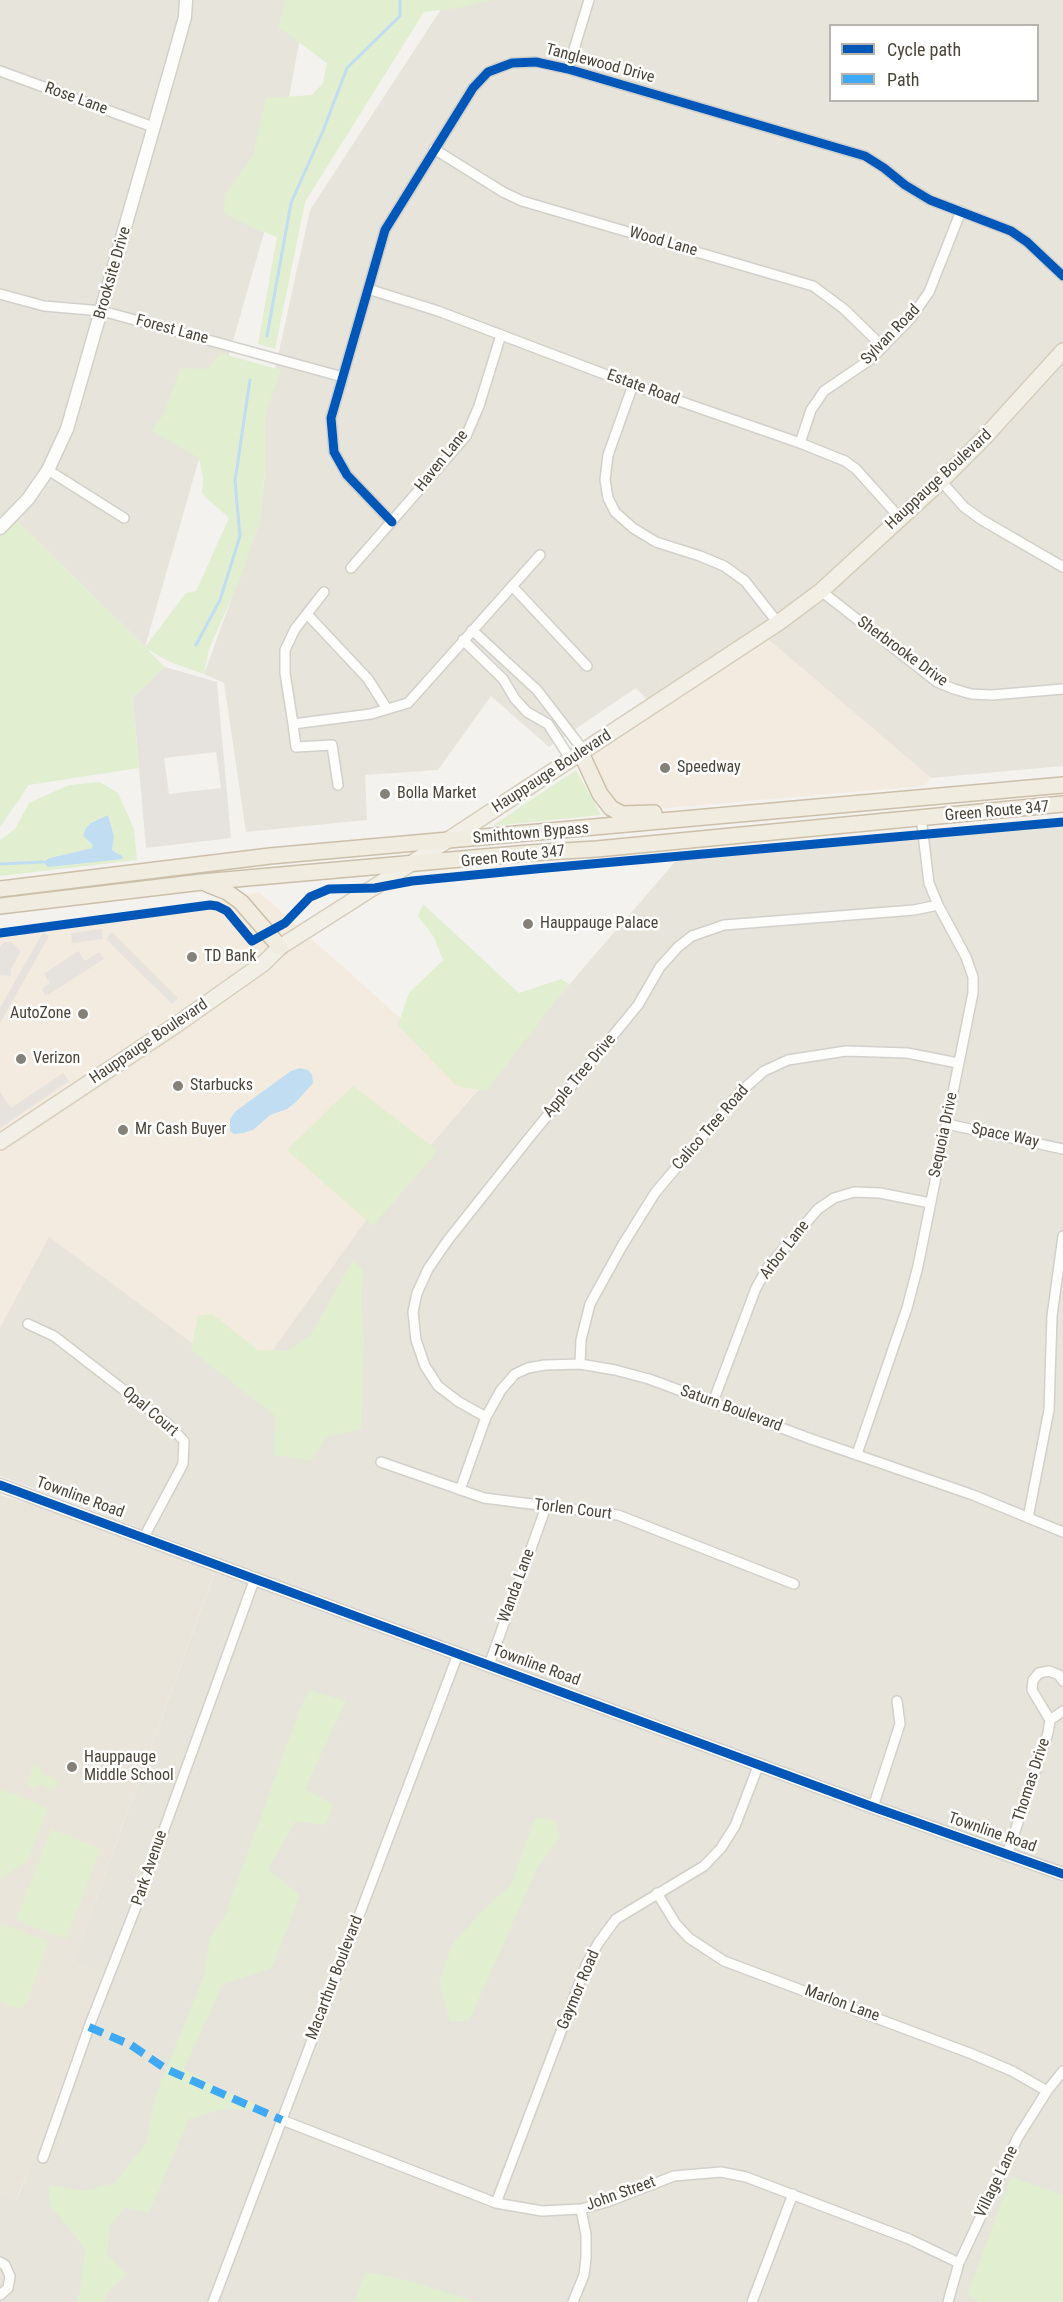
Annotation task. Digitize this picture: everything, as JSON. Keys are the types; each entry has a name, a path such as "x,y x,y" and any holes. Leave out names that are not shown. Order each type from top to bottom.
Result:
{"highway":[{"path":"578,755 603,799 611,808 622,814 700,812 709,818"},
{"name":"Smithtown Bypass","path":"0,889 168,867 1063,785"},
{"name":"Smithtown Bypass","path":"0,906 202,882 1063,804"},
{"path":"202,882 227,892 241,902 280,947"}],"main road":[{"name":"Hauppauge Boulevard","path":"0,1142 176,1025 264,963 280,947 448,840 778,623 821,591 899,517 941,481 982,440 1063,351"}],"street":[{"name":"Brooksite Drive","path":"0,528 28,499 48,470 67,429 185,16 186,0"},
{"path":"568,69 589,0"},
{"name":"Tanglewood Drive","path":"392,522 347,475 334,452 331,418 385,230 473,88 488,72 512,63 536,62 568,69 865,156 930,200 1011,231 1027,242 1063,276"},
{"name":"Rose Lane","path":"0,71 153,127"},
{"name":"Wood Lane","path":"434,149 503,192 522,201 813,286 844,309 883,347"},
{"name":"Sylvan Road","path":"800,443 811,410 824,391 854,373 911,318 929,292 961,211"},
{"name":"Estate Road","path":"368,289 438,311 633,385 800,443 844,461 856,469 899,517"},
{"name":"Forest Lane","path":"0,294 44,306 102,311 343,376"},
{"name":"Haven Lane","path":"351,568 466,436 479,406 501,335"},
{"path":"633,385 608,454 605,480 608,498 615,512 633,528 656,542 724,566 745,581 778,623"},
{"path":"48,470 124,518"},
{"path":"941,481 964,507 982,520 1063,567"},
{"path":"293,724 371,714 408,703 540,555"},
{"path":"512,586 587,666"},
{"name":"Sherbrooke Drive","path":"821,591 937,681 954,689 971,694 992,695 1063,689"},
{"path":"324,592 295,629 285,650 285,673 296,747 332,745 338,785"},
{"path":"307,614 368,679 387,710"},
{"path":"472,630 526,680 550,706 578,755"},
{"path":"463,640 503,679 527,712 548,724 578,755"},
{"path":"511,693 526,680"},
{"name":"Sequoia Drive","path":"856,1454 907,1308 973,993 973,977 966,957 938,905 927,872 921,817"},
{"name":"Apple Tree Drive","path":"486,1417 459,1402 438,1386 425,1366 416,1340 413,1312 417,1293 428,1269 448,1240 638,1005 660,967 678,946 692,936 724,925 914,910 938,905"},
{"name":"Calico Tree Road","path":"580,1364 581,1340 590,1304 655,1193 741,1092 764,1071 788,1060 846,1051 907,1053 958,1063"},
{"name":"Space Way","path":"947,1124 1063,1149"},
{"name":"Arbor Lane","path":"713,1402 760,1281 768,1267 818,1209 834,1198 854,1192 880,1193 930,1203"},
{"path":"1028,1518 1049,1410 1052,1316 1063,1236"},
{"name":"Opal Court","path":"28,1324 54,1336 169,1425 184,1441 183,1464 144,1537"},
{"name":"Saturn Boulevard","path":"460,1490 486,1417 501,1390 515,1374 528,1368 546,1365 580,1364 649,1379 973,1495 1063,1532"},
{"name":"Torlen Court","path":"381,1462 484,1498 618,1515 794,1584"},
{"name":"Townline Road","path":"0,1485 873,1807 1063,1874"},
{"name":"Wanda Lane","path":"489,1665 546,1507"},
{"name":"Park Avenue","path":"43,2157 255,1578"},
{"name":"Macarthur Boulevard","path":"213,2302 458,1654"},
{"path":"1050,1720 1032,1690 1033,1680 1039,1673 1049,1671 1059,1675 1063,1681"},
{"path":"873,1807 900,1724 897,1701"},
{"name":"Thomas Drive","path":"1007,1855 1048,1733 1050,1720 1063,1712"},
{"name":"Gaymor Road","path":"496,2203 587,1962 616,1919 704,1866 721,1848 735,1826 759,1764"},
{"name":"Marlon Lane","path":"657,1893 676,1924 689,1938 724,1961 972,2054 1012,2071 1047,2091"},
{"name":"Village Lane","path":"948,2302 959,2263 1018,2137 1047,2091 1063,2071"},
{"name":"John Street","path":"282,2120 496,2203 542,2211 581,2209 607,2202 674,2176 697,2172 721,2172 746,2177 909,2239 959,2263"},
{"path":"752,2302 793,2194"},
{"path":"573,2302 584,2275 586,2258 586,2235 581,2209"},
{"path":"0,2262 9,2270 10,2282 4,2293 0,2295"}],"shaded area":[{"path":"0,0 307,0 264,233 145,647 18,522 0,537"},
{"path":"447,0 1063,0 1063,766 931,778 764,636 658,711 636,688 549,747 491,696 438,770 365,775 367,820 246,832 224,683 204,674 260,521 265,471 265,415 310,210"},
{"path":"764,636 931,778 924,786 631,811 612,802 588,758"},
{"path":"165,667 217,682 231,838 146,848 133,698","holes":["216,752 221,788 169,794 164,758"]},
{"path":"1063,821 1063,2302 0,2302 0,2193 17,2199 103,1975 73,1962 220,1558 0,1476 0,1327 49,1236 248,1384 365,1221 680,856"},
{"path":"259,892 479,1088 365,1221 248,1384 49,1237 0,1327 0,936 146,917"},
{"path":"102,929 103,939 72,943 71,933"},
{"path":"43,932 49,936 0,1023 0,1008"},
{"path":"112,932 178,998 172,1004 106,939"},
{"path":"4,942 12,942 21,951 11,969 11,976 0,975 0,947"},
{"path":"78,951 85,961 99,952 104,959 46,996 41,989 50,983 44,974"},
{"path":"63,1073 69,1081 0,1128 0,1092 11,1108"},
{"name":"Hauppauge Middle School","path":"0,1495 59,1513 215,1571 73,1962 103,1974 33,2161 16,2200 0,2193"}],"green space":[{"path":"285,0 493,0 458,8 424,12 305,202 275,349 258,344 277,237 224,213 225,194 253,155 266,98 312,95 323,83 327,63 278,27"},
{"path":"220,353 281,370 265,415 265,471 260,521 240,579 209,649 204,674 170,662 147,649 165,667 133,698 139,768 29,785 0,827 0,537 18,521 145,647 186,593 196,591 229,518 202,494 203,478 199,458 151,430 163,415 181,368 207,369"},
{"path":"576,770 601,815 492,826"},
{"path":"100,782 118,793 134,829 137,860 0,876 0,840 15,829 29,803 69,785","holes":["108,815 114,835 112,850 118,853 50,858 92,848 93,845 87,841 91,823"]},
{"path":"423,904 519,993 561,979 569,984 486,1091 457,1086 398,1025 409,993 443,960 434,937 418,916"},
{"path":"353,1086 438,1151 373,1226 287,1150"},
{"path":"352,1261 364,1270 361,1298 364,1344 361,1429 327,1437 311,1461 274,1455 275,1416 191,1350 198,1316 212,1314 258,1350 287,1351 310,1336"},
{"path":"309,1690 346,1701 305,1789 334,1805 325,1825 296,1821 268,1869 300,1895 272,1968 223,1984 184,2069 220,2089 271,2110 223,2109 189,2119 149,2213 125,2208 110,2226 107,2254 127,2275 111,2289 103,2302 76,2302 80,2293 85,2249 50,2205 49,2185 85,2191 114,2183 146,2143 156,2094 204,1975 210,1937 225,1915"},
{"path":"35,1764 43,1774 56,1779 58,1782 54,1790 40,1785 33,1788 29,1786 32,1774 30,1769"},
{"path":"0,1789 48,1808 27,1862 0,1878"},
{"path":"535,1818 555,1820 560,1837 538,1867 469,2021 450,2021 439,1982 452,1945 479,1914 511,1884"},
{"path":"51,1829 101,1848 66,1939 16,1920"},
{"path":"0,1924 49,1941 27,2003 20,2009 0,2002"},
{"path":"1011,2177 1063,2195 1063,2302 981,2302 967,2295"},
{"path":"365,2272 406,2280 478,2302 355,2302"}],"water":[{"path":"108,815 114,836 112,850 123,859 48,867 43,862 50,858 92,848 93,845 83,836 86,828"},
{"path":"300,1068 308,1070 312,1075 313,1083 296,1102 287,1109 270,1115 253,1130 234,1134 230,1131 230,1119 236,1111 291,1071"}],"waterway":[{"path":"267,336 291,203 323,131 347,68 400,16 400,0"},
{"path":"196,645 220,600 240,536 235,481 250,380"},
{"path":"0,864 43,862"}],"marked path":[{"path":"89,2027 131,2045 166,2069 282,2120"}],"cycle path":[{"path":"392,522 347,475 334,452 331,418 385,230 473,88 488,72 512,63 536,62 568,69 865,156 930,200 1011,231 1027,242 1063,276"},
{"name":"Green Route 347","path":"0,933 210,905 227,911 252,941 285,923 310,897 329,889 375,888 412,881 535,869 1063,822"},
{"path":"0,1485 873,1807 1063,1874"}],"place":[{"name":"Speedway","path":"665,768"},
{"name":"Bolla Market","path":"385,794"},
{"name":"Hauppauge Palace","path":"528,924"},
{"name":"TD Bank","path":"192,957"},
{"name":"AutoZone","path":"83,1014"},
{"name":"Verizon","path":"21,1059"},
{"name":"Starbucks","path":"178,1086"},
{"name":"Mr Cash Buyer","path":"123,1130"},
{"name":"Hauppauge Middle School","path":"72,1767"}]}
